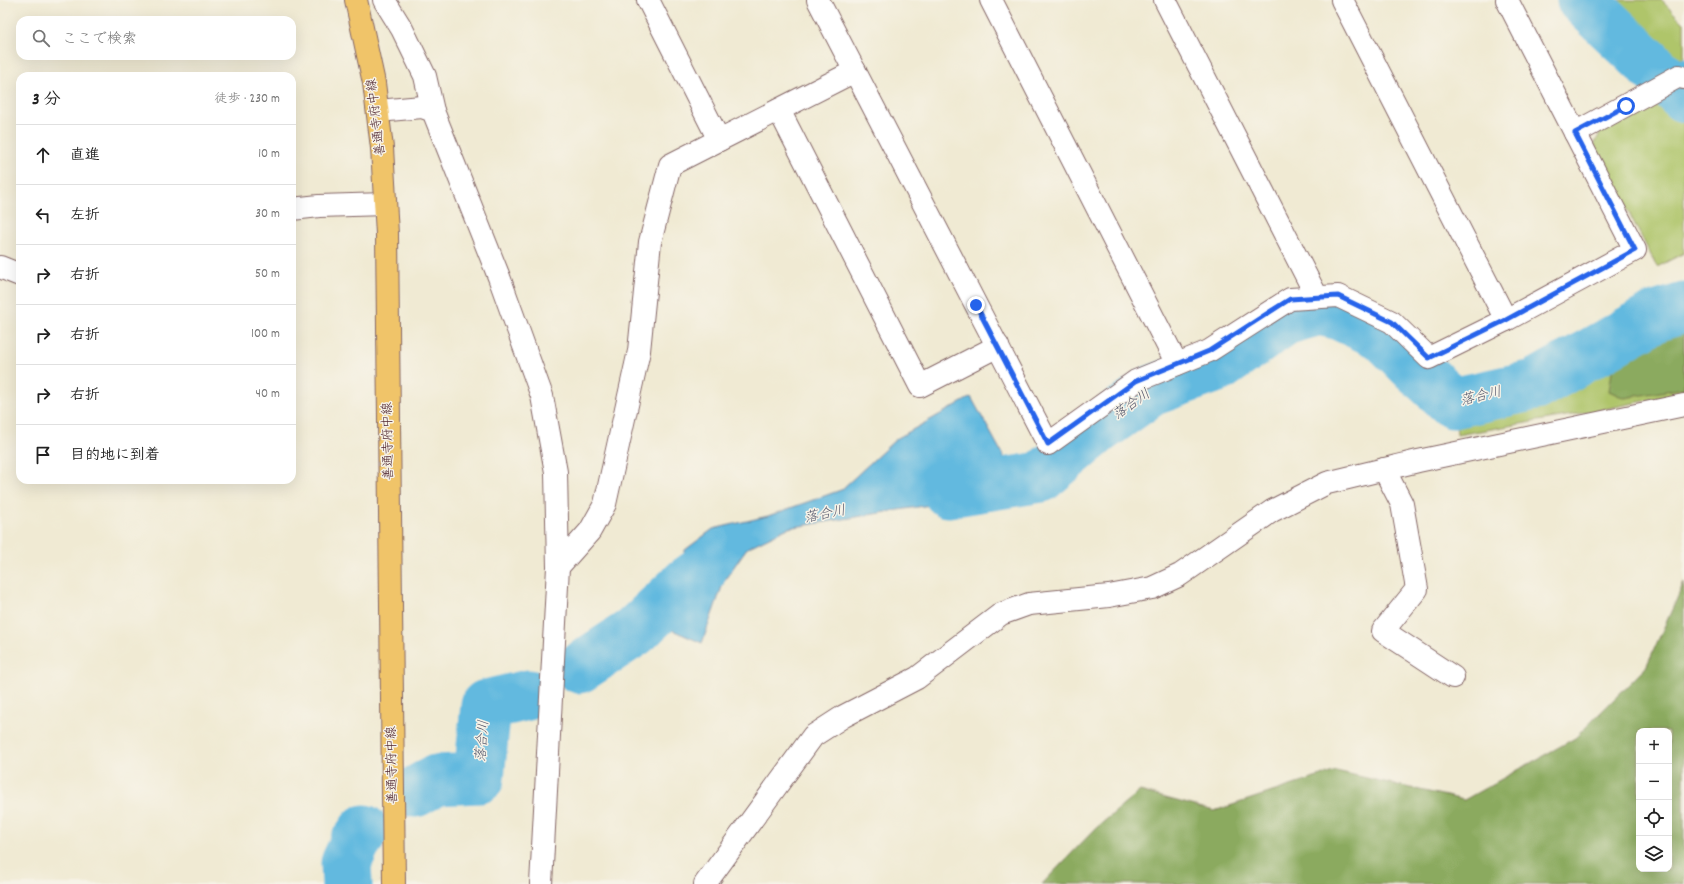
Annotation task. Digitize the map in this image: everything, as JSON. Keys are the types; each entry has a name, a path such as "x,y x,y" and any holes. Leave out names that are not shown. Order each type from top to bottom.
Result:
{"main road":[{"name":"善通寺府中線","path":"356,0 374,83 378,111 382,148 387,234 394,884"}],"street":[{"path":"384,0 402,28 424,76 433,111 499,278 542,396 556,472 558,567 540,884"},
{"path":"648,0 719,140"},
{"path":"818,0 1048,444 1136,381 1209,351 1290,299 1338,296 1392,322 1429,358 1506,320 1635,250 1507,0"},
{"path":"991,0 1177,364"},
{"path":"1165,0 1317,297"},
{"path":"1342,0 1506,320"},
{"path":"558,567 590,531 606,504 639,351 650,242 670,165 855,71"},
{"path":"1575,133 1682,77"},
{"path":"378,111 422,107 433,111"},
{"path":"779,110 920,386 998,346"},
{"path":"296,209 319,206 385,204"},
{"path":"0,267 16,273"},
{"path":"705,884 813,736 844,716 917,678 1001,614 1030,604 1109,596 1152,588 1180,575 1272,512 1327,483 1418,461 1684,405"},
{"path":"1384,469 1402,504 1417,589 1383,631 1453,677"}],"green space":[{"path":"1590,0 1661,0 1684,23 1684,58 1662,66"},
{"path":"1670,94 1684,107 1684,253 1657,267 1594,145 1601,131"},
{"path":"1684,314 1684,393 1595,411 1457,435 1455,408 1535,392 1665,320"},
{"path":"1684,327 1684,388 1624,398 1609,391 1614,358"},
{"path":"1684,583 1684,884 1042,884 1095,829 1140,791 1214,811 1336,771 1464,800 1575,738 1646,667"}],"water":[{"path":"971,397 1020,486 998,494 788,528 747,548 724,581 702,643 633,613 679,577 685,550 713,529 768,516 841,490 896,439"}],"waterway":[{"path":"1582,0 1684,97"},
{"name":"落合川","path":"1660,73 1684,63"},
{"name":"落合川","path":"948,492 1041,477 1098,429 1151,391 1220,366 1285,320 1319,310 1337,314 1382,335 1453,403 1535,385 1655,317 1684,308"},
{"name":"落合川","path":"579,668 634,632 687,582 701,572"},
{"name":"落合川","path":"415,792 436,780 479,778 486,705 528,695"},
{"name":"落合川","path":"347,884 346,863 355,843 364,830"}],"route":[{"path":"976,305 1048,444 1136,381 1209,351 1290,299 1338,296 1392,322 1429,358 1506,320 1635,250 1575,133 1626,106"}]}
